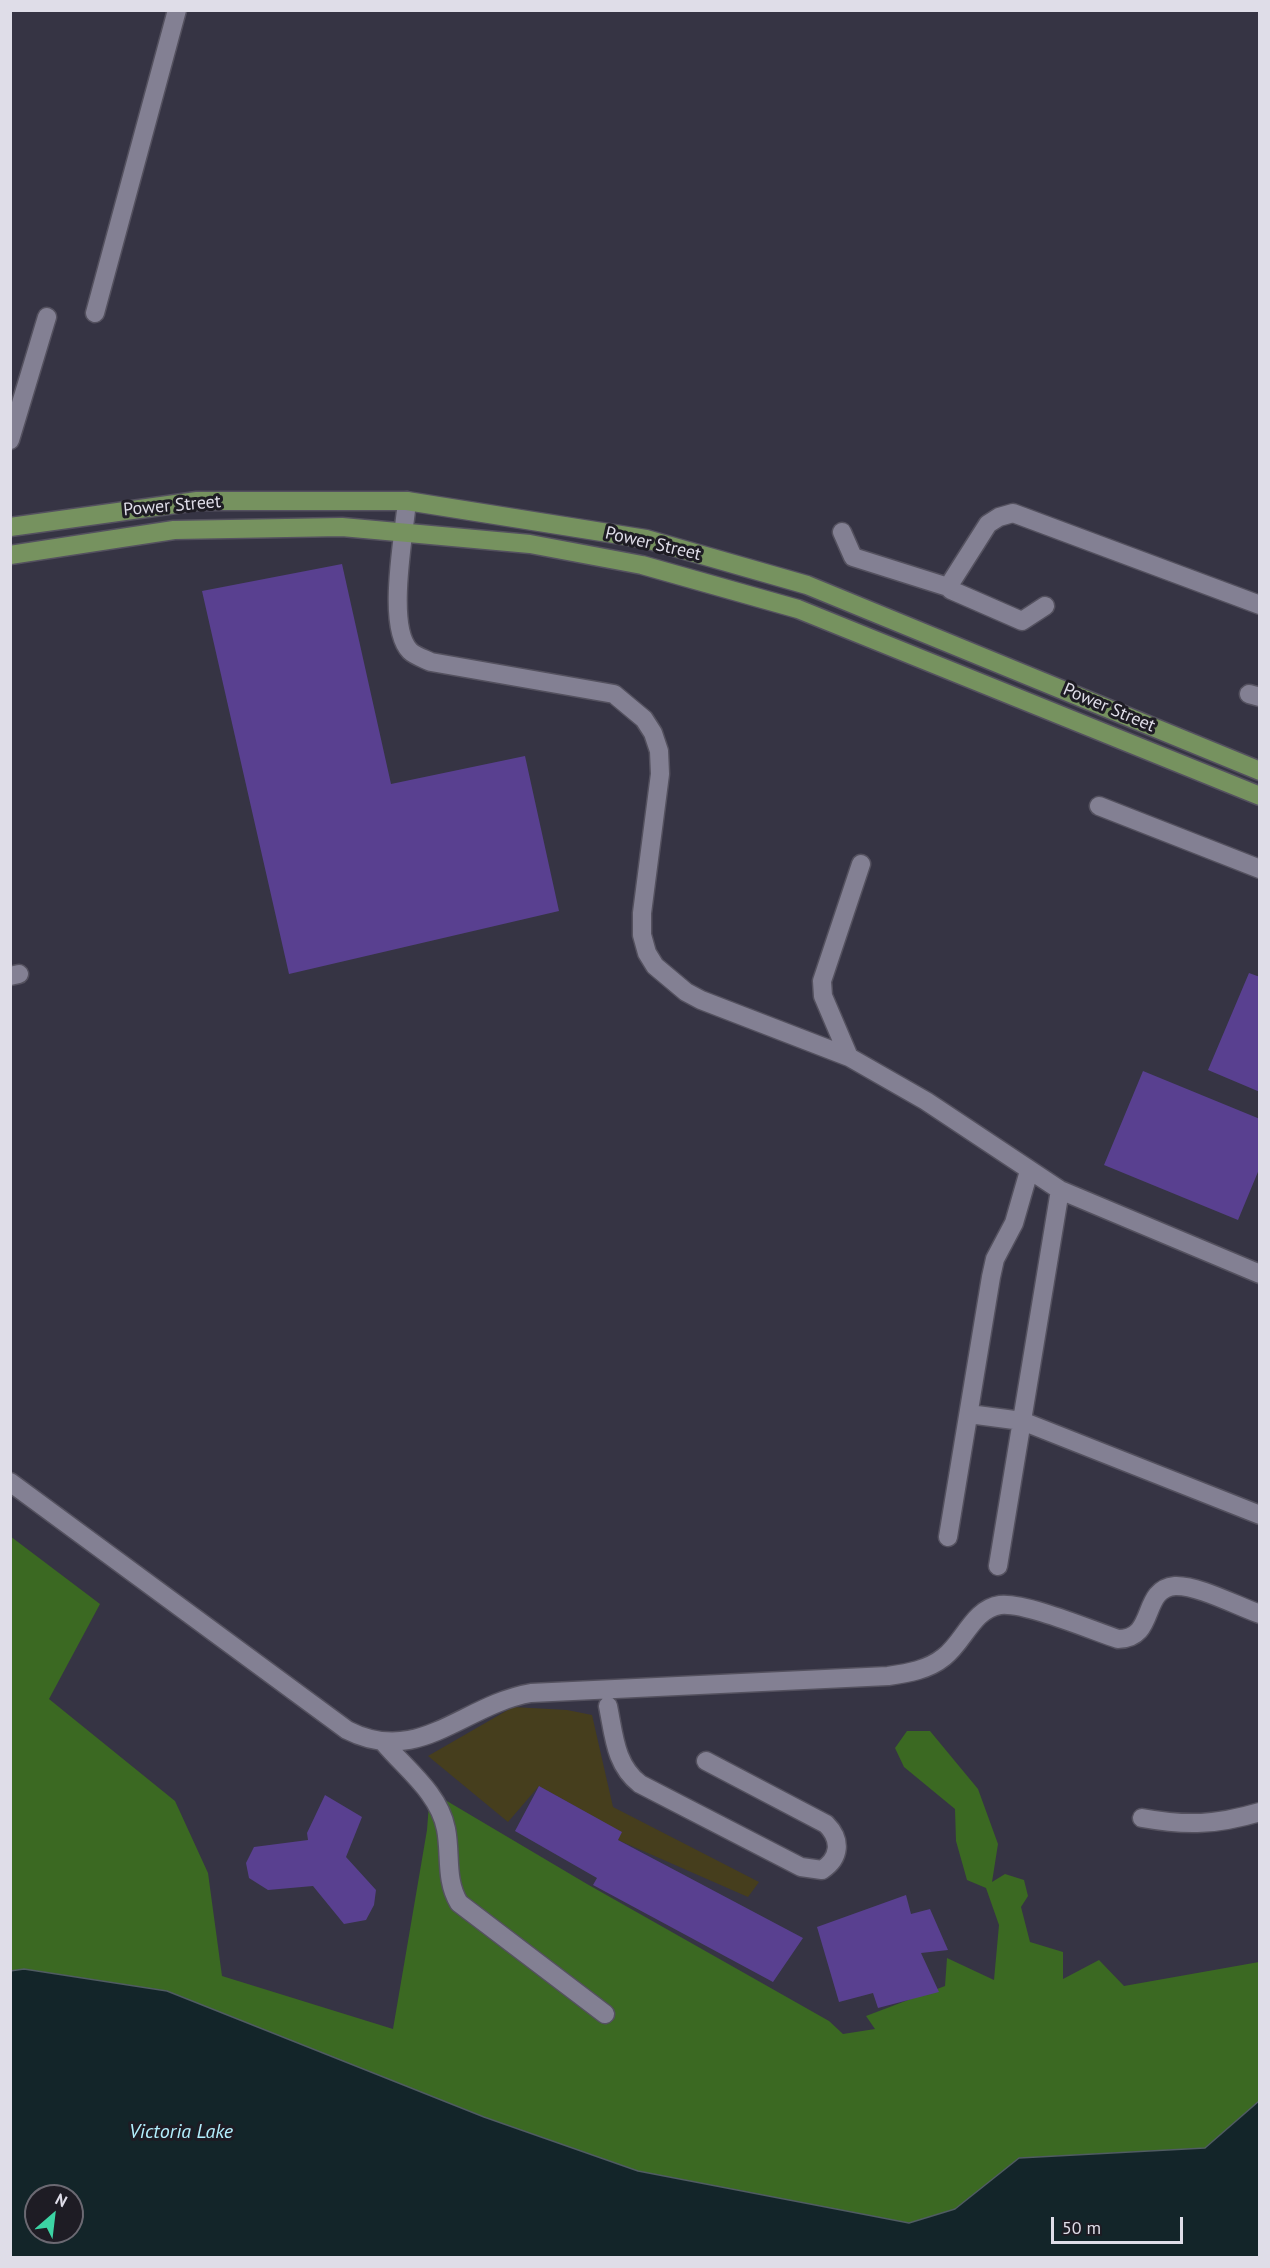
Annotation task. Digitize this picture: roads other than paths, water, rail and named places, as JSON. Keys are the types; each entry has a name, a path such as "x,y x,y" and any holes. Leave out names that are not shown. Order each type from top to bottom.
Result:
{"main road":[{"name":"Power Street","path":"10,527 197,501 407,501 646,539 807,585 1260,771"},
{"name":"Power Street","path":"10,555 174,530 342,527 530,544 642,565 798,609 1260,796"},
{"path":"642,565 646,539"},
{"path":"1085,725 1094,702"}],"street":[{"path":"95,314 177,10"},
{"path":"10,440 47,317"},
{"path":"407,501 397,612 400,633 411,651 431,662 614,694 644,719 653,733 659,751 660,774 642,913 642,935 647,953 656,966 686,992 701,1000 849,1056 926,1101 1060,1190 1260,1274"},
{"path":"948,587 988,524 999,517 1013,513 1260,605"},
{"path":"842,532 854,557 948,587 1022,621 1045,606"},
{"path":"1099,806 1260,869"},
{"path":"849,1056 823,996 822,981 861,864"},
{"path":"948,1537 995,1259 1014,1223 1029,1171"},
{"path":"998,1566 1060,1190"},
{"path":"969,1414 1022,1421 1260,1515"},
{"path":"10,1482 347,1730 362,1738 384,1743 412,1741 496,1702 531,1693 888,1676 915,1671 945,1657 974,1621 985,1611 998,1606 1011,1605 1027,1609 1118,1639 1128,1639 1137,1635 1158,1593 1166,1588 1188,1587 1260,1614"},
{"path":"608,1706 617,1754 628,1775 640,1784 801,1868 822,1870 831,1864 837,1855 837,1844 835,1832 826,1824 706,1761"},
{"path":"384,1743 424,1786 442,1815 446,1828 451,1884 459,1903 605,2014"},
{"path":"1142,1818 1179,1824 1208,1824 1260,1812"}],"water":[{"name":"Victoria Lake","path":"24,1969 167,1991 484,2117 638,2171 909,2223 955,2209 1019,2158 1205,2148 1259,2101 1259,2257 11,2257 10,1971"}]}
